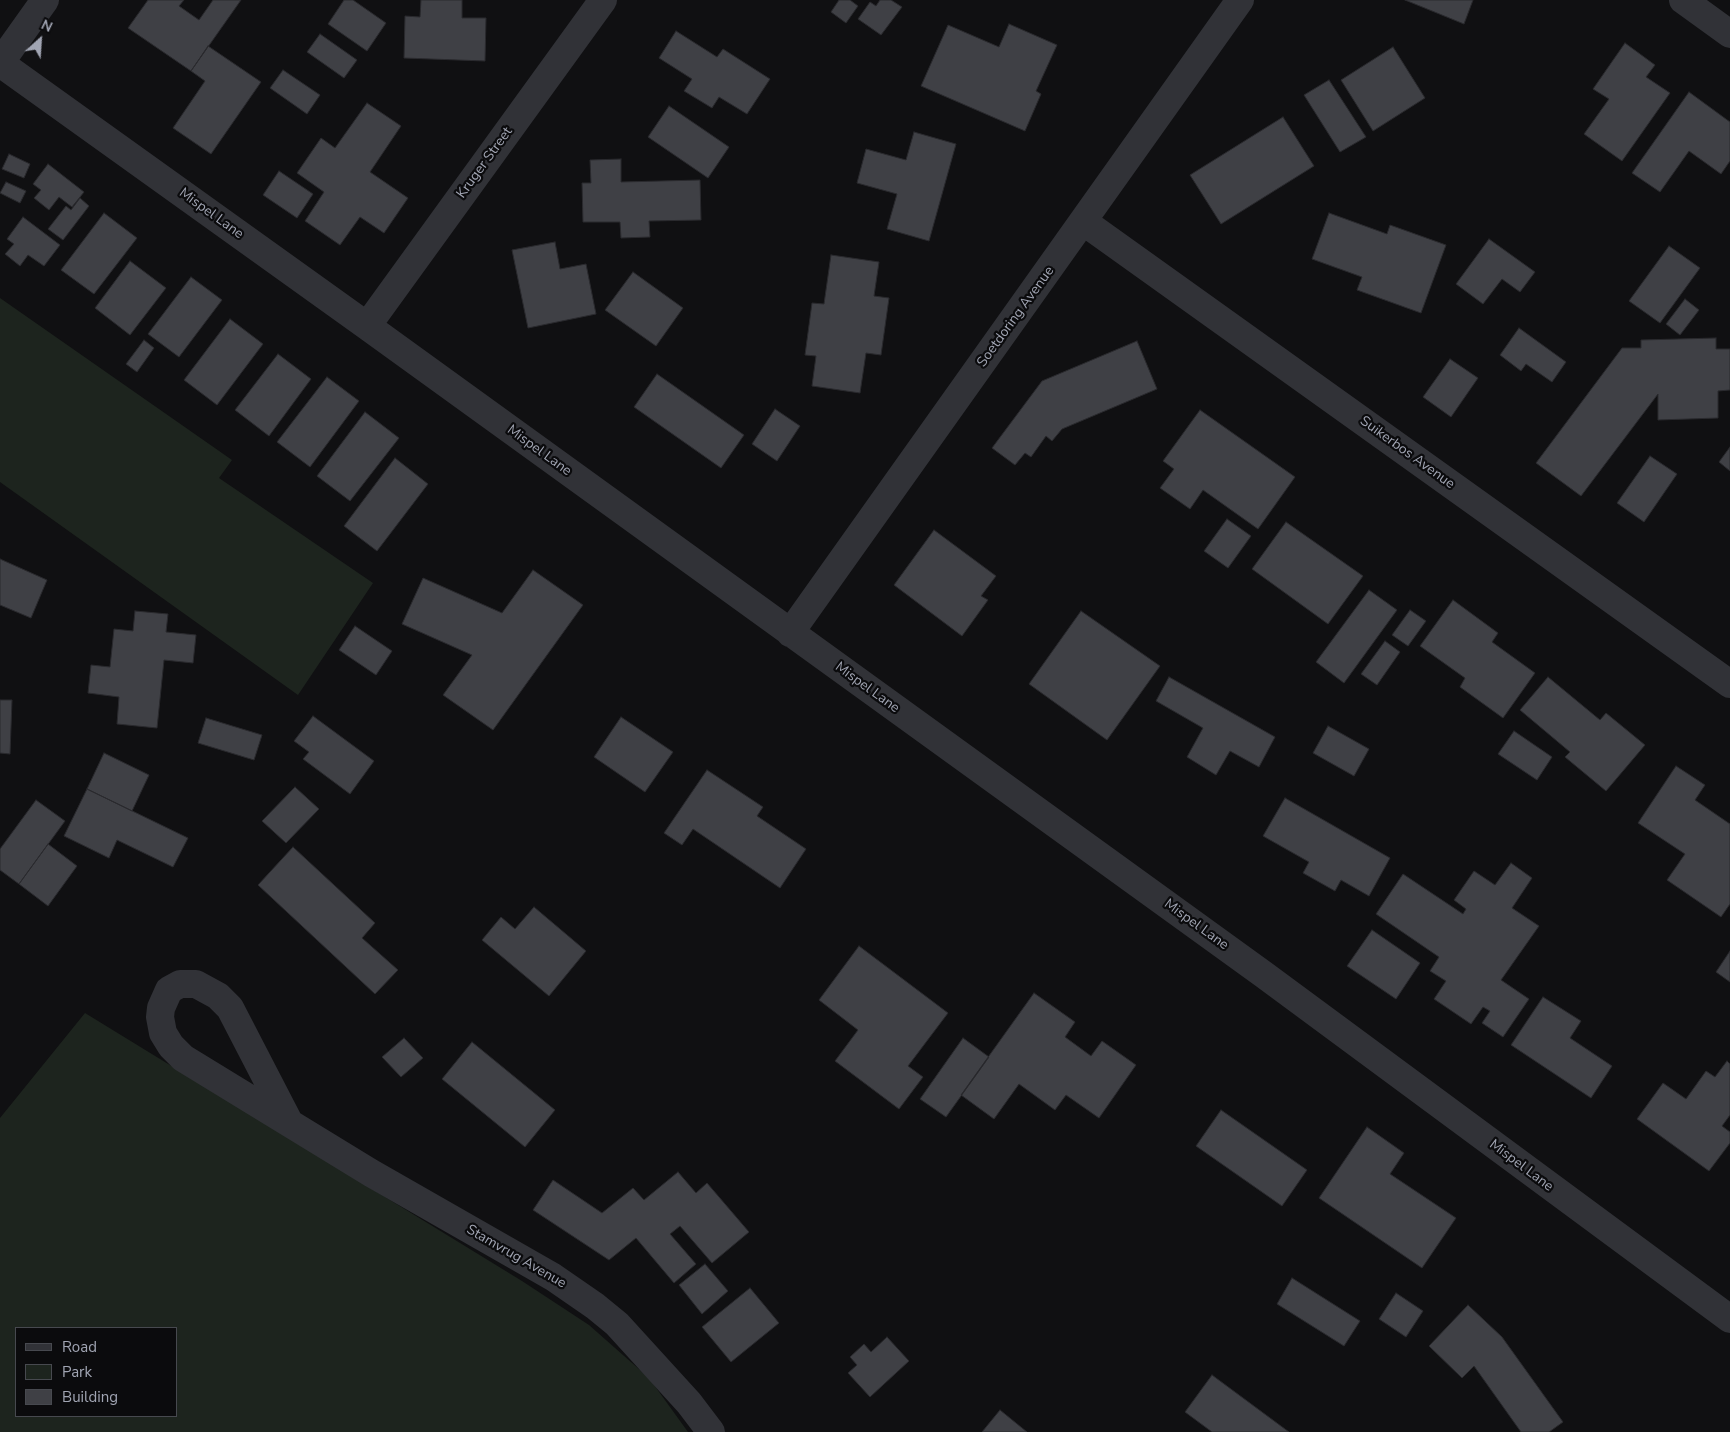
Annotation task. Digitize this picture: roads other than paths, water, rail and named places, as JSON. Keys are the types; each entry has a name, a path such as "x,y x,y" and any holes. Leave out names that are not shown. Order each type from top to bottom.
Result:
{"street":[{"path":"0,63 45,0"},
{"name":"Kruger Street","path":"367,326 603,0"},
{"name":"Soetdoring Avenue","path":"790,633 1240,0"},
{"path":"1683,0 1730,34"},
{"name":"Mispel Lane","path":"0,63 1263,974 1730,1319"},
{"name":"Suikerbos Avenue","path":"1084,222 1730,684"},
{"name":"Stamvrug Avenue","path":"289,1122 230,1008 218,996 196,984 180,984 169,990 165,995 160,1017 163,1033 170,1046 183,1058 207,1075 289,1122 371,1173 553,1277 595,1306 631,1338 690,1403 711,1432"}]}
